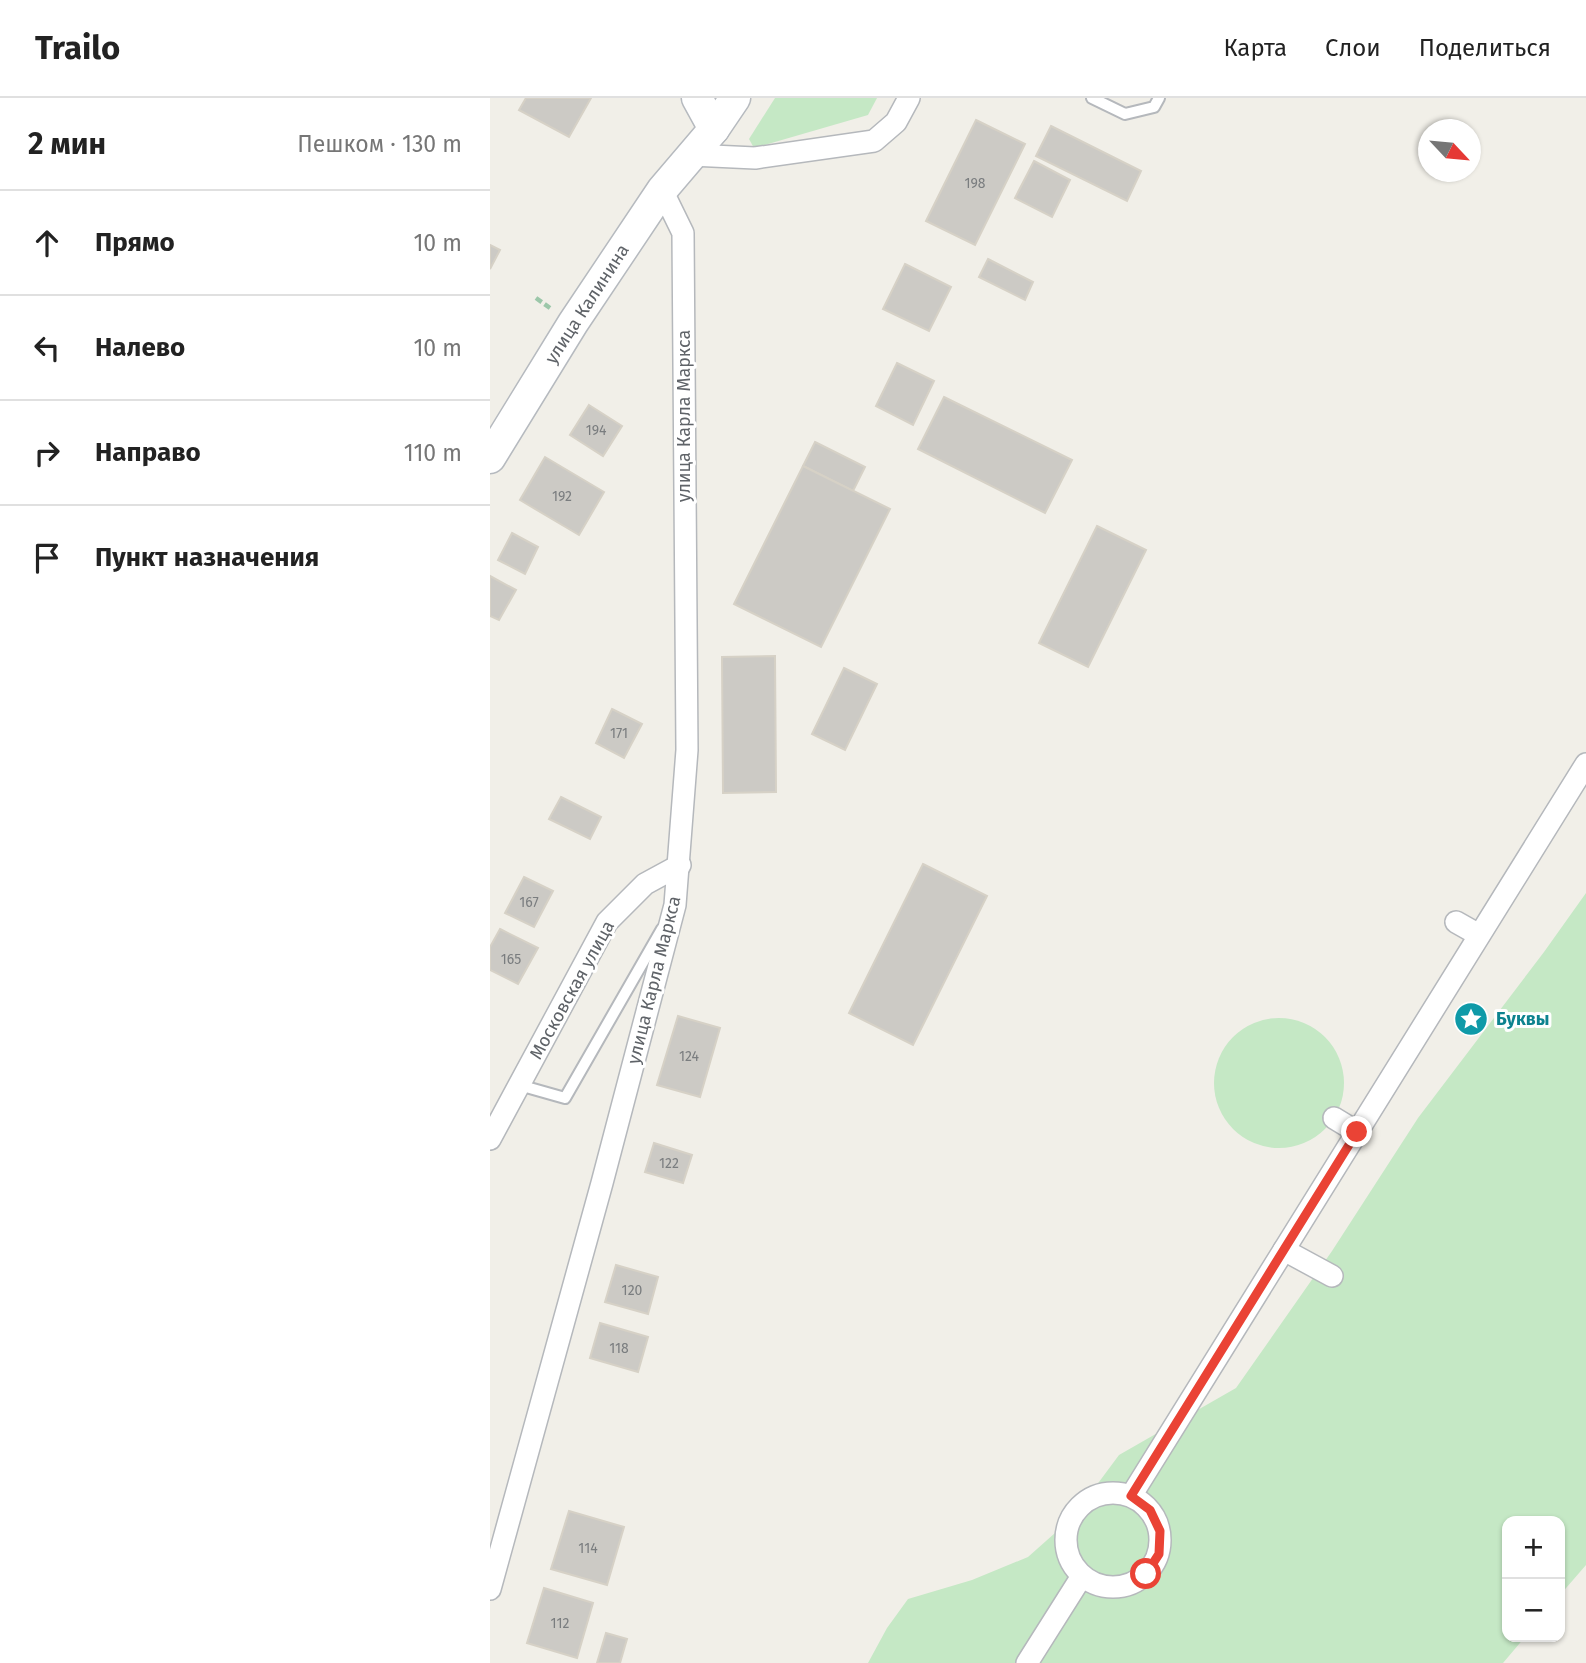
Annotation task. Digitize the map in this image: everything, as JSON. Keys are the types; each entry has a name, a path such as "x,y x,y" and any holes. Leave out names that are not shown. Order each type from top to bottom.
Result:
{"street":[{"path":"697,98 714,129"},
{"name":"улица Калинина","path":"490,457 573,323 662,190 714,129 735,98"},
{"path":"691,156 755,158 874,141 896,122 909,98"},
{"name":"улица Карла Маркса","path":"490,1588 675,905 680,865 687,750 683,233 662,190"},
{"path":"1131,1496 1586,764"},
{"name":"Московская улица","path":"490,1139 607,922 645,884 680,865"},
{"path":"1456,922 1479,935"},
{"path":"1334,1118 1357,1132"},
{"path":"1284,1250 1332,1276"},
{"path":"1109,1492 1131,1496 1150,1510 1160,1531 1159,1554 1146,1574 1126,1586 1102,1587 1082,1576 1071,1562 1065,1545 1067,1528 1075,1511 1087,1500 1109,1492"},
{"path":"1027,1663 1082,1576"}],"lane":[{"path":"1092,98 1125,114 1154,107 1159,98"},
{"path":"519,1085 565,1098 675,905"}],"green space":[{"path":"775,98 877,98 868,115 754,148 749,139"},
{"path":"1586,893 1586,1565 1565,1589 1565,1516 1502,1516 1502,1642 1521,1642 1503,1663 868,1663 887,1628 908,1599 972,1580 1028,1557 1073,1517 1119,1455 1236,1388 1332,1251 1418,1118"},
{"path":"1279,1018 1304,1023 1325,1037 1339,1058 1344,1083 1339,1108 1325,1129 1304,1143 1279,1148 1254,1143 1233,1129 1219,1108 1214,1083 1219,1058 1233,1037 1254,1023"}],"building":[{"path":"526,98 591,98 569,137 519,110"},
{"path":"976,120 1025,144 975,245 926,221"},
{"path":"1051,126 1141,171 1127,201 1036,156"},
{"path":"1034,161 1070,180 1052,217 1015,198"},
{"path":"490,245 500,250 490,269"},
{"path":"988,259 1033,282 1025,300 979,277"},
{"path":"905,264 951,287 929,331 883,309"},
{"path":"897,363 934,381 913,425 876,406"},
{"path":"944,397 1072,460 1045,513 918,449"},
{"path":"589,405 622,426 603,456 570,435"},
{"path":"815,442 865,467 853,491 803,466"},
{"path":"545,457 604,492 579,535 520,500"},
{"path":"803,466 890,509 821,647 734,604"},
{"path":"1097,526 1146,550 1088,667 1039,643"},
{"path":"512,533 538,547 525,574 498,560"},
{"path":"490,576 516,590 499,620 490,616"},
{"path":"775,656 776,792 723,793 722,657"},
{"path":"844,668 877,684 845,750 812,734"},
{"path":"612,709 642,724 624,758 596,743"},
{"path":"561,797 601,817 590,839 549,819"},
{"path":"923,864 987,896 913,1045 849,1013"},
{"path":"524,877 553,891 534,927 505,913"},
{"path":"500,929 538,948 518,984 490,970 490,947"},
{"path":"678,1016 720,1028 700,1097 657,1085"},
{"path":"654,1143 692,1155 683,1183 645,1172"},
{"path":"616,1265 658,1277 648,1314 605,1302"},
{"path":"600,1323 648,1337 638,1372 590,1358"},
{"path":"569,1511 624,1527 607,1585 551,1569"},
{"path":"544,1588 593,1603 577,1658 527,1643"},
{"path":"606,1633 627,1639 620,1663 597,1663"}],"place":[{"name":"Буквы","path":"1471,1019"}],"route":[{"path":"1146,1574 1159,1554 1160,1531 1150,1510 1131,1496 1357,1132"}]}
